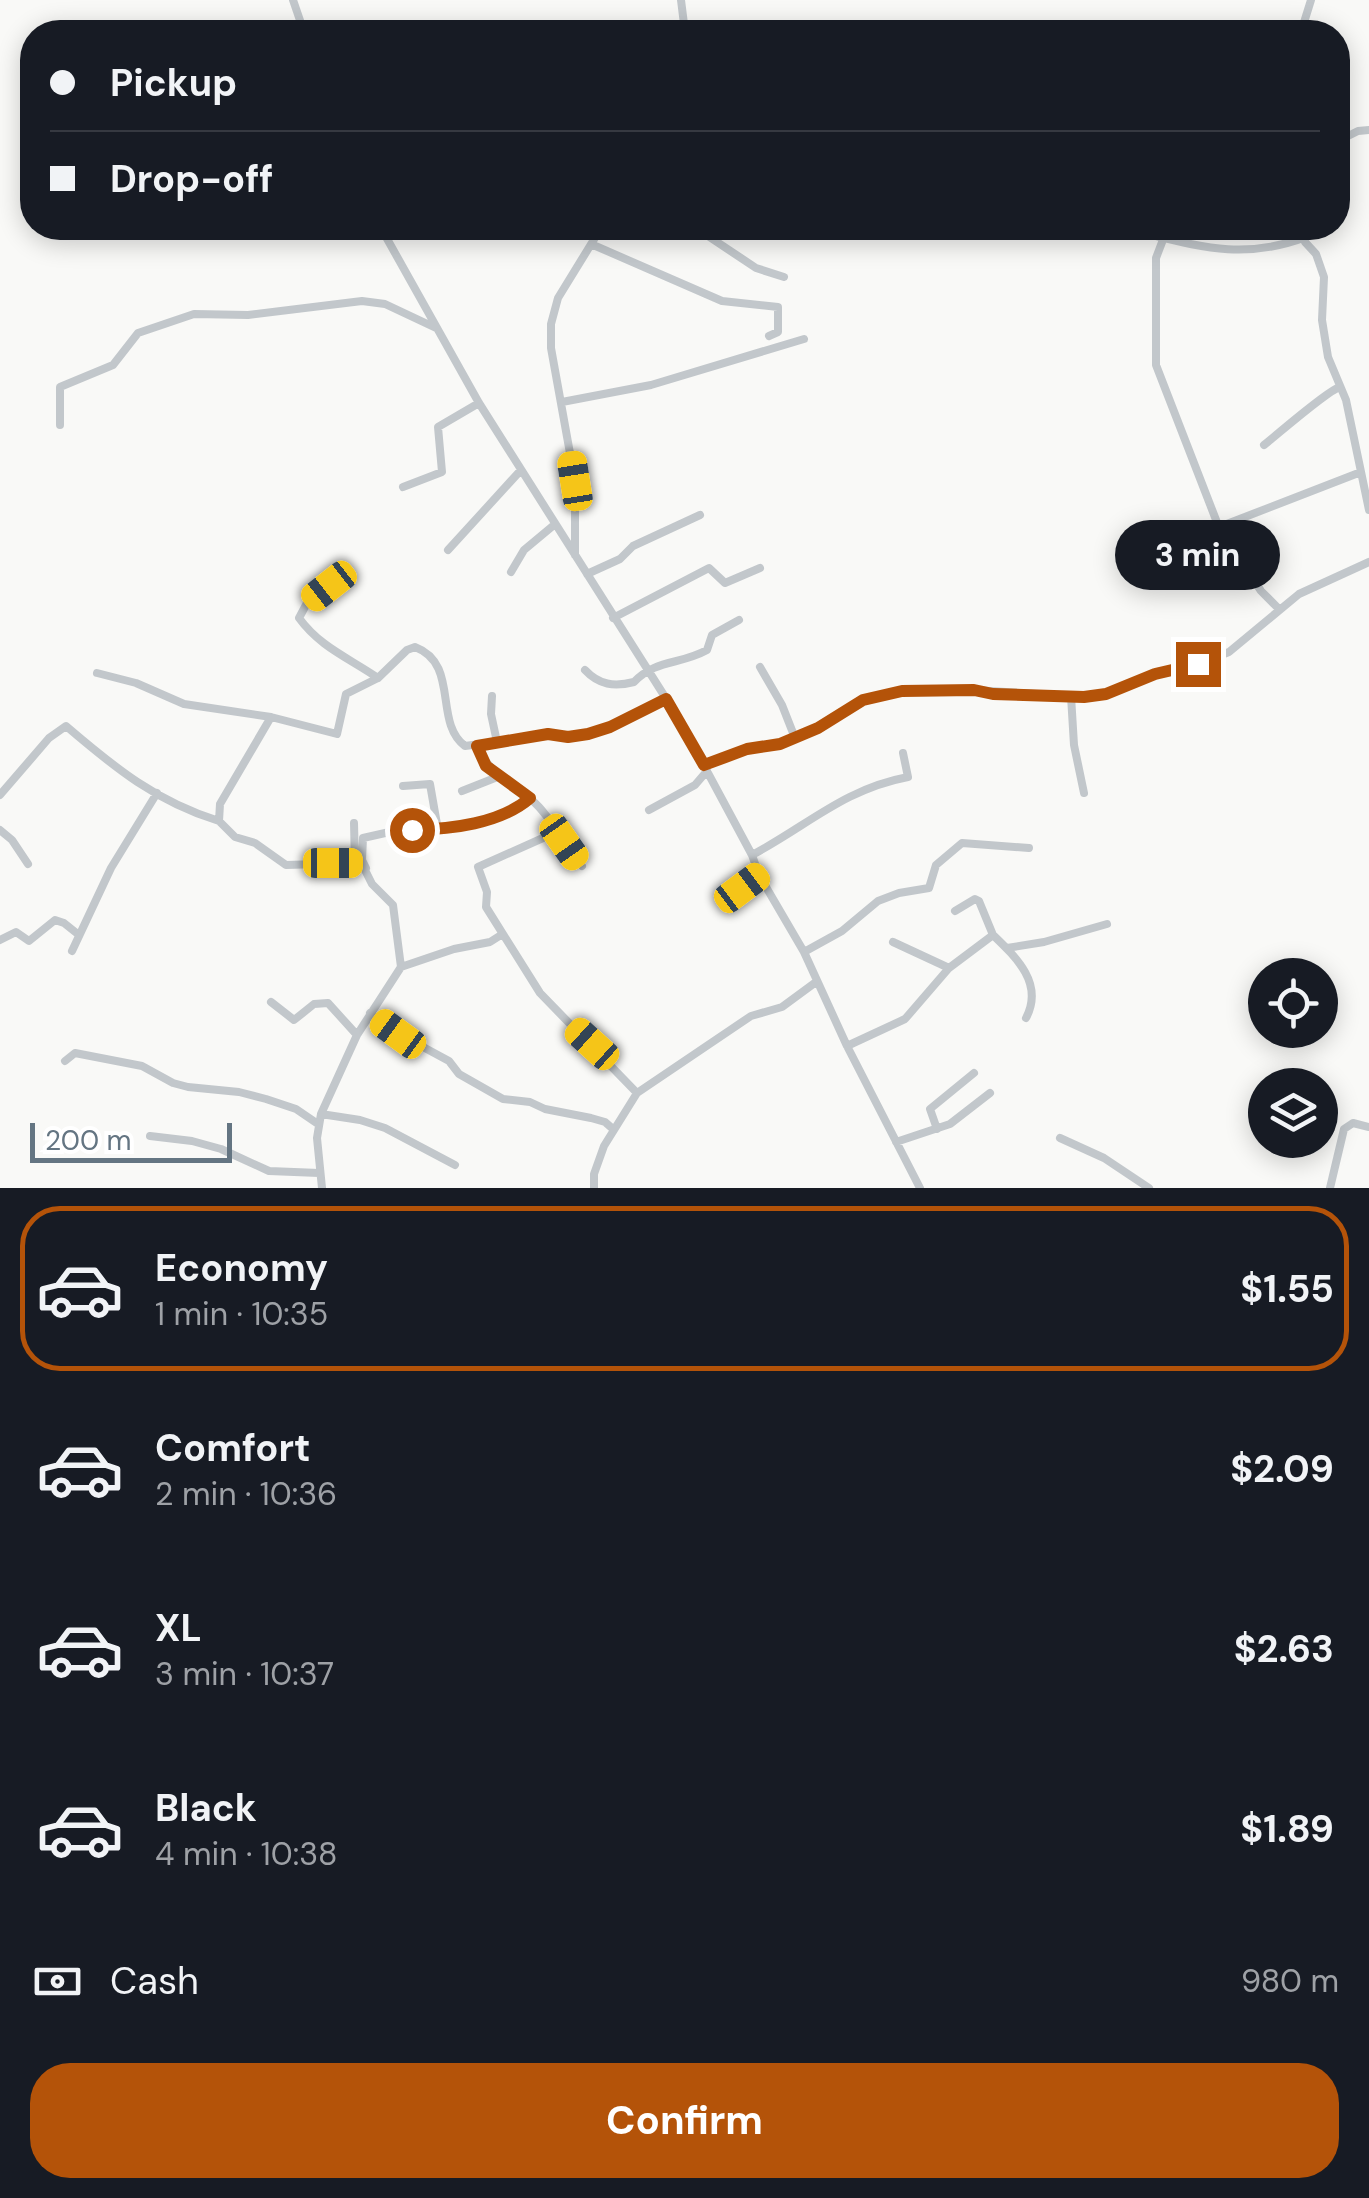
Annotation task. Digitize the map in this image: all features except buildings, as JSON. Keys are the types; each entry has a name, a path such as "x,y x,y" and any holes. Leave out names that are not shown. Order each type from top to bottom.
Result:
{"street":[{"path":"388,240 479,403 648,668 706,768 759,875 804,952 920,1188"},
{"path":"575,555 575,481 551,348 552,324 558,298 593,240"},
{"path":"714,240 756,268 784,277"},
{"path":"1163,240 1156,258 1156,365 1219,528 1261,591 1279,609"},
{"path":"1178,240 1232,252 1279,247 1291,240"},
{"path":"1308,240 1324,277 1323,330 1328,357 1340,387 1369,510"},
{"path":"590,244 711,297 778,307 778,332 768,336"},
{"path":"60,425 60,387 102,372 136,334 176,318 194,314 248,315 362,302 384,304 436,328"},
{"path":"562,402 651,384 804,339"},
{"path":"1264,445 1330,390 1340,387"},
{"path":"403,487 442,472 438,427 479,403"},
{"path":"448,550 521,470"},
{"path":"1219,528 1361,472"},
{"path":"586,574 700,515"},
{"path":"511,572 524,550 554,525"},
{"path":"649,810 695,784 706,768 747,749 794,738 863,700 902,691 1106,694 1155,674 1184,670 1216,658 1251,636 1299,594 1369,562"},
{"path":"613,618 709,568 725,583 760,568"},
{"path":"329,586 307,602 299,618 333,653 378,678"},
{"path":"585,670 595,680 616,686 634,682 648,668 696,656 706,650 712,635 739,620"},
{"path":"97,672 136,683 184,704 272,717 337,734 346,694 378,678 408,650 422,649 445,681 450,728 465,746 548,734 588,734 666,699"},
{"path":"760,667 782,705 794,738"},
{"path":"492,696 490,714 498,742"},
{"path":"1070,696 1074,745 1084,793"},
{"path":"219,821 220,804 272,717"},
{"path":"0,795 48,738 66,726 139,786 219,821 235,836 255,843 286,865 355,863 368,871"},
{"path":"477,746 486,766 530,798 582,866"},
{"path":"752,855 791,835 818,812 876,785 908,777 902,753"},
{"path":"462,791 500,776"},
{"path":"403,786 430,784 438,830"},
{"path":"72,951 110,868 157,794"},
{"path":"401,967 393,905 372,884 362,860 364,838 394,831 438,830 502,814 519,808 530,798"},
{"path":"354,823 355,863"},
{"path":"0,830 28,864"},
{"path":"543,838 478,867 487,892 486,907 540,993 637,1093"},
{"path":"804,952 842,931 878,902 899,893 929,888 936,865 962,843 1028,848"},
{"path":"720,898 759,875"},
{"path":"955,911 978,901 993,935 1023,969 1034,992 1026,1018"},
{"path":"0,940 16,932 29,941 56,920 79,935"},
{"path":"1007,948 1108,924"},
{"path":"322,1188 320,1119 358,1035 401,967 443,952 490,942 502,935"},
{"path":"847,1046 905,1019 949,968 993,935"},
{"path":"893,942 949,968"},
{"path":"594,1188 594,1174 613,1129 637,1093 751,1016 782,1007 816,982"},
{"path":"270,1002 294,1020 314,1004 328,1003 358,1035"},
{"path":"370,1013 398,1034 449,1061 458,1074 503,1099 592,1118 613,1129"},
{"path":"66,1061 75,1053 142,1066 173,1083 239,1092 320,1119 360,1120 384,1128 455,1165"},
{"path":"937,1129 930,1109 974,1073"},
{"path":"896,1142 962,1118 990,1093"},
{"path":"1330,1188 1344,1129 1353,1123 1369,1126"},
{"path":"150,1136 221,1149 269,1171 319,1173"},
{"path":"1060,1138 1104,1158 1150,1188"}],"route":[{"path":"412,830 470,824 519,808 530,798 486,766 477,746 548,734 588,734 666,699 704,765 747,749 780,744 818,728 863,700 902,691 974,690 1084,697 1106,694 1155,674 1198,664"}]}
